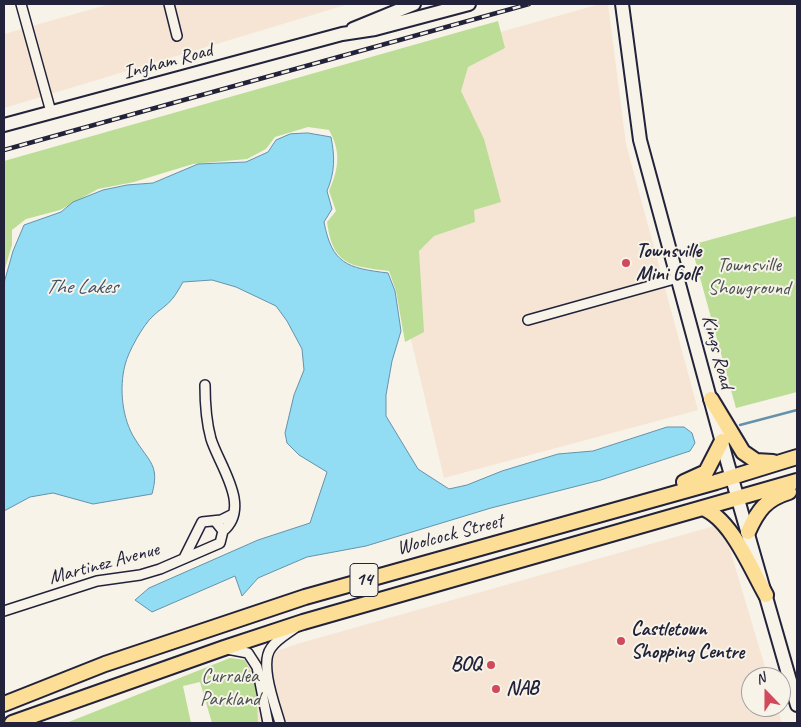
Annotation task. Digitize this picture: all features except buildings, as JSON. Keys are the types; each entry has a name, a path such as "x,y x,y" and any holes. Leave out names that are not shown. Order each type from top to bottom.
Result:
{"main road":[{"name":"Ingham Road","path":"342,34 372,19 414,4"},
{"name":"Ingham Road","path":"4,125 342,34 375,29 468,4"},
{"name":"Kings Road","path":"622,4 640,140 732,477 797,705"},
{"path":"711,399 743,452 756,461 779,462"},
{"path":"604,514 658,490 701,476 710,466 722,441"},
{"name":"Woolcock Street","path":"4,704 114,661 305,597 604,514 797,457"},
{"name":"14","path":"12,723 303,622 797,481"},
{"path":"748,532 763,505 778,496 797,490"},
{"path":"702,508 717,515 727,527 766,595"}],"street":[{"path":"21,4 51,112"},
{"path":"169,4 178,36"},
{"path":"528,320 678,278"},
{"path":"196,534 200,542 212,546 220,543 223,531 232,521 233,514 233,494 225,468 212,441 207,422 205,385"},
{"name":"Martinez Avenue","path":"184,558 202,522 215,521 233,514"},
{"path":"215,521 223,531"},
{"name":"Martinez Avenue","path":"4,611 97,581 140,575 160,569 212,546"},
{"path":"277,723 267,674 267,656 270,648 276,642 303,622"},
{"path":"224,648 248,653 257,666 268,723"}],"shaded area":[{"path":"110,4 349,4 4,108 4,34"},
{"path":"600,4 608,4 626,144 698,410 444,478 348,75"},
{"path":"714,526 724,534 728,543 765,667 741,667 741,717 780,717 782,723 240,723 225,669 297,644"}],"green space":[{"name":"The Lakes","path":"498,21 505,48 468,67 461,91 484,139 501,202 474,210 475,222 434,236 419,251 424,332 405,342 396,291 389,271 353,265 345,261 334,247 330,236 327,222 336,211 329,191 337,167 337,152 329,130 308,127 275,137 266,149 247,159 193,164 134,182 98,189 60,210 26,219 12,230 12,245 4,272 4,161"},
{"name":"Townsville Showground","path":"797,216 797,392 736,408 691,245"},
{"name":"Curralea Parkland","path":"230,658 245,660 256,683 258,723 212,723 200,682 183,686 191,723 66,723"}],"water":[{"name":"The Lakes","path":"308,133 331,137 334,164 327,191 332,209 324,222 332,247 337,255 352,266 388,273 395,291 401,331 392,361 386,395 386,416 418,469 449,489 467,485 502,471 558,454 593,451 667,427 684,427 692,433 695,443 690,451 601,480 491,508 366,546 307,557 258,578 242,596 235,576 152,612 135,600 149,588 258,540 310,523 327,472 299,455 287,443 285,433 294,395 304,370 302,349 287,321 276,306 236,287 212,280 183,282 171,301 149,320 136,339 129,353 123,374 122,393 127,422 154,470 152,494 93,504 53,493 30,497 4,511 4,283 13,251 24,225 61,212 73,202 103,190 127,185 153,183 198,164 246,162 268,152 276,140 290,134"}],"waterway":[{"path":"740,425 797,410"}],"railway":[{"path":"4,150 529,4"}],"place":[{"name":"Townsville Mini Golf","path":"626,263"},
{"name":"Castletown Shopping Centre","path":"621,641"},
{"name":"BOQ","path":"491,665"},
{"name":"NAB","path":"496,689"}]}
